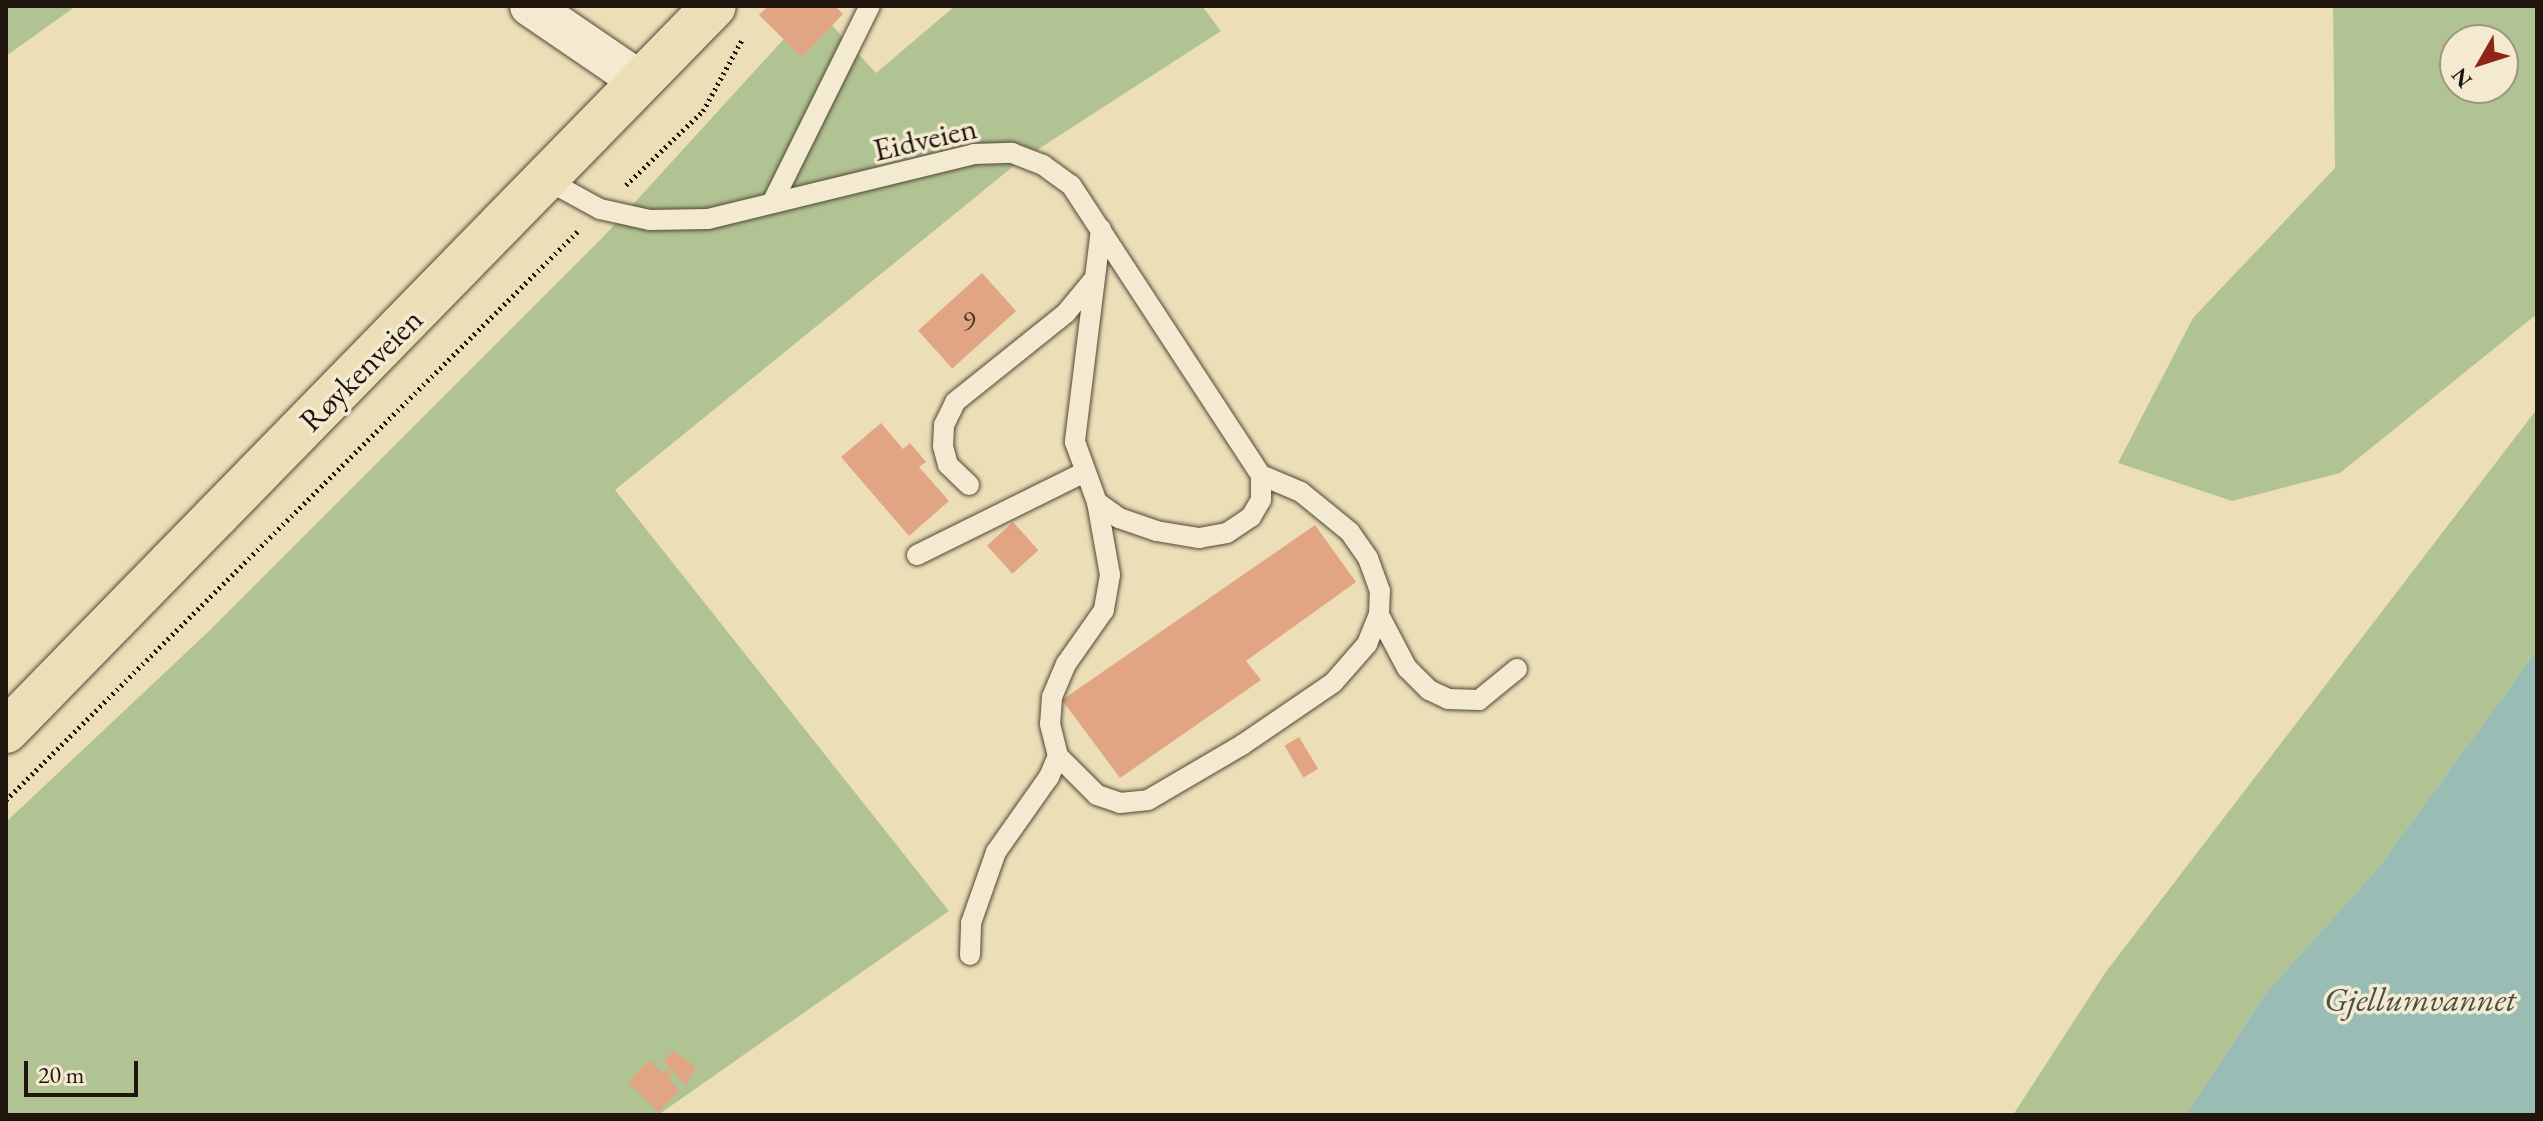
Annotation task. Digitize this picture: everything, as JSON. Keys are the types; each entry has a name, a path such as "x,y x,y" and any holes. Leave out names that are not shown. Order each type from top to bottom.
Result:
{"main road":[{"name":"Røykenveien","path":"6,731 640,81 731,17"}],"street":[{"path":"530,6 640,81"}],"lane":[{"path":"773,201 870,6"},
{"name":"Eidveien","path":"545,179 600,209 650,220 708,219 773,201 846,189 974,154 1012,153 1071,185 1261,475"},
{"path":"1097,502 1119,518 1156,531 1199,538 1227,533 1256,509 1261,475 1301,492 1350,532 1368,558 1380,591 1379,615 1367,644 1333,683 1242,745 1148,800 1120,803 1097,795 1058,756 1050,724 1052,697 1066,664 1104,610 1110,575 1097,502 1083,473 1075,442 1077,396 1101,229"},
{"path":"969,485 948,465 943,446 944,425 955,402 1066,313 1095,278"},
{"path":"917,555 1083,473"},
{"path":"1379,615 1407,668 1429,690 1448,699 1479,700 1517,669"},
{"path":"970,955 971,923 996,852 1049,777 1058,756"}],"path":[{"path":"6,800 600,209 703,111 731,17"}],"green space":[{"path":"6,6 76,6 6,56"},
{"path":"814,6 876,73 955,6 1202,6 1221,31 1020,161 615,490 949,911 658,1115 6,1115 6,822 208,632 604,236"},
{"path":"2333,6 2537,6 2537,314 2340,473 2232,501 2118,463 2193,318 2335,168"},
{"path":"2537,409 2537,650 2378,868 2264,995 2186,1115 2013,1115 2105,973"}],"water":[{"name":"Gjellumvannet","path":"2537,650 2537,1115 2186,1115 2264,995 2378,868"}],"building":[{"path":"768,6 835,6 843,14 802,57 759,15"},
{"path":"982,273 1016,311 952,368 918,331"},
{"path":"881,423 903,449 910,443 926,462 919,467 949,501 909,536 841,457"},
{"path":"1013,522 1038,550 1012,574 987,545"},
{"path":"1315,525 1356,582 1246,661 1261,680 1120,778 1062,700"},
{"path":"1299,737 1318,769 1303,777 1284,746"},
{"path":"673,1051 696,1067 686,1085 663,1061"},
{"path":"650,1060 663,1074 667,1069 672,1074 668,1078 679,1091 658,1112 628,1082"}]}
